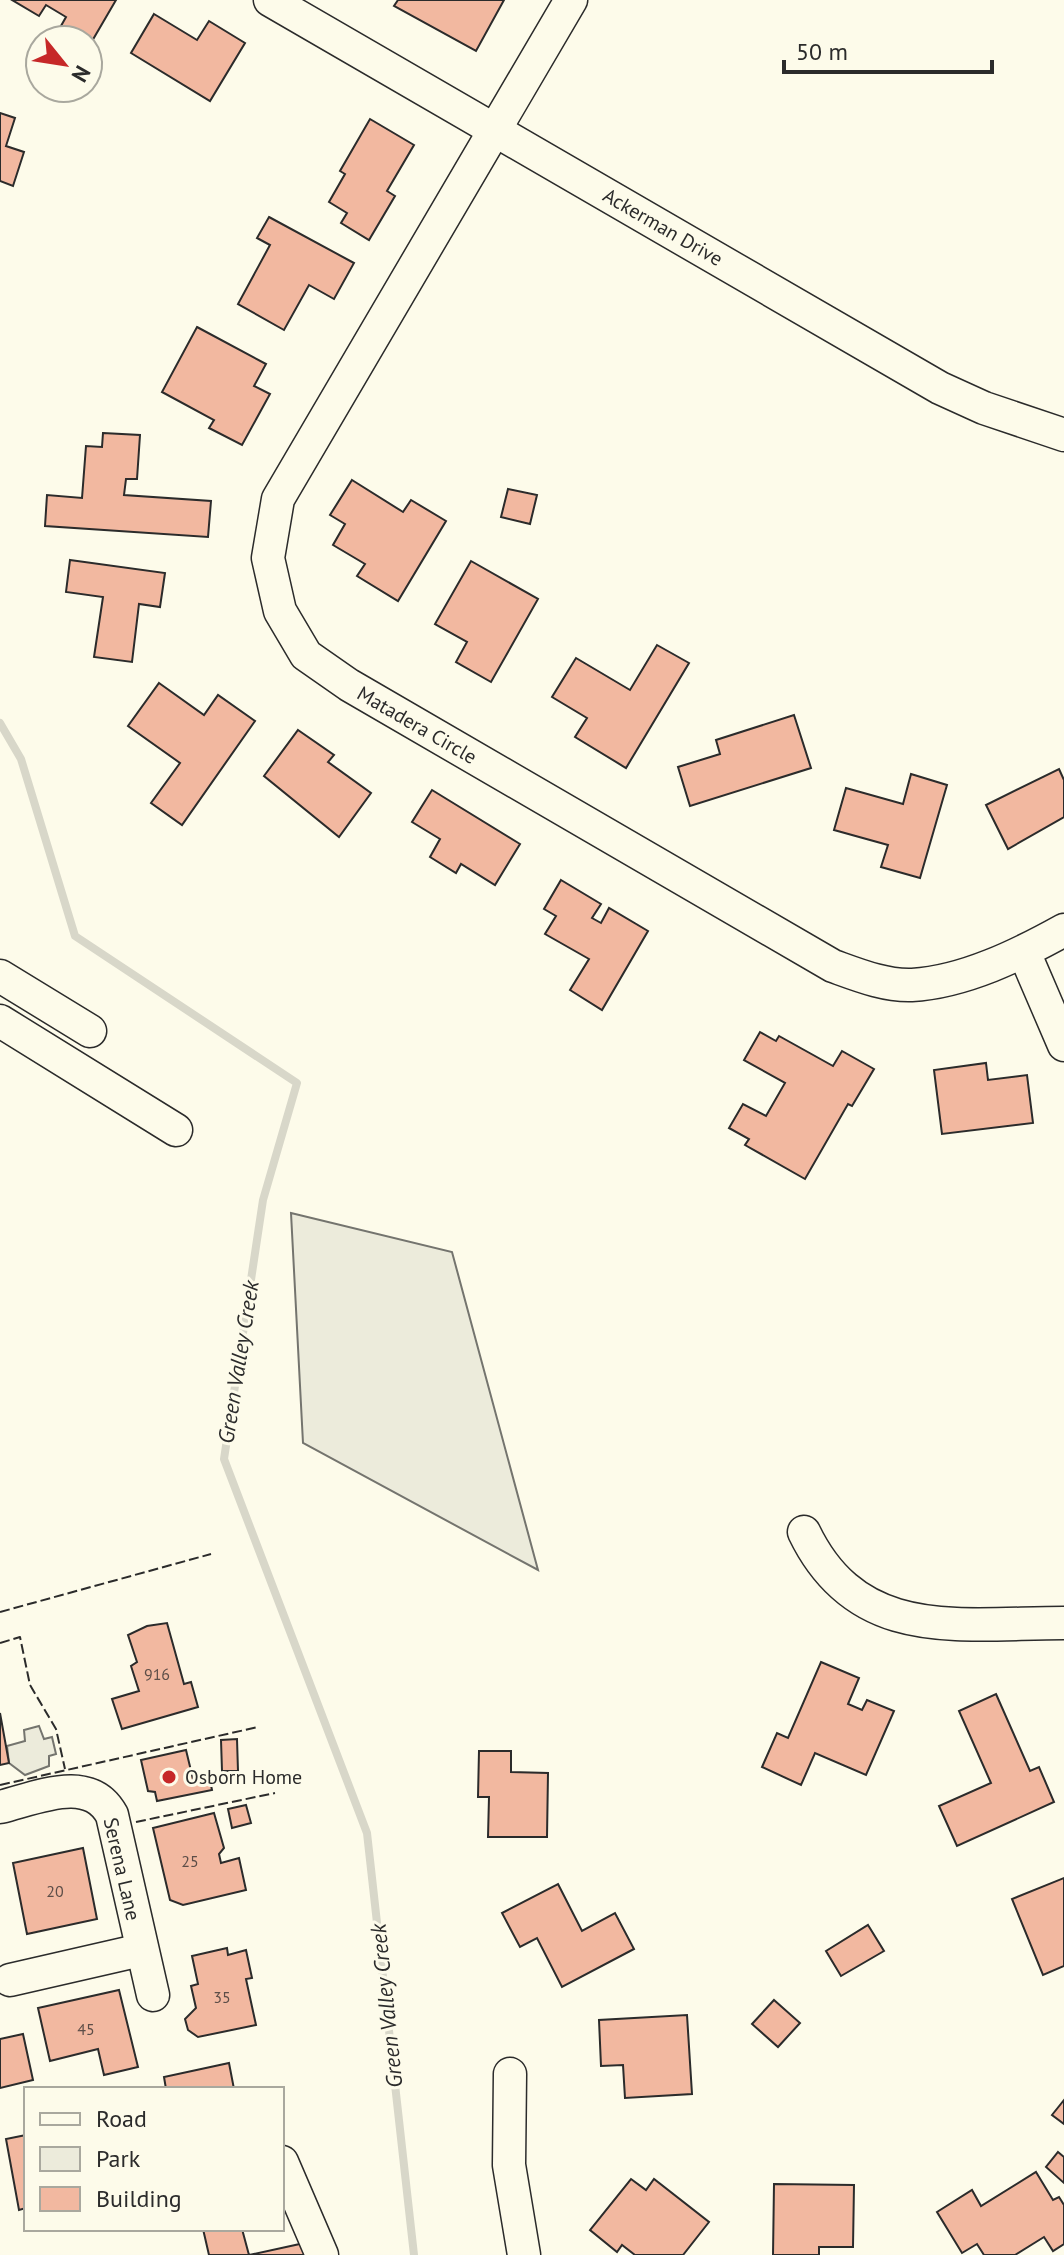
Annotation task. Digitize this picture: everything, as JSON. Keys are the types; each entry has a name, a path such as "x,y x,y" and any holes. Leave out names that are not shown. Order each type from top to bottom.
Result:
{"street":[{"name":"Ackerman Drive","path":"270,0 940,388 984,408 1064,435"},
{"name":"Matadera Circle","path":"571,0 278,499 268,558 280,611 306,655 349,685 833,966 873,980 910,985 944,980 1024,952 1064,930"},
{"path":"1024,952 1064,1045"},
{"path":"0,976 90,1031"},
{"path":"0,1021 176,1130"},
{"path":"804,1532 819,1563 859,1600 881,1611 935,1623 1064,1622"},
{"name":"Serena Lane","path":"0,1807 76,1790 101,1799 112,1815 153,1995"},
{"path":"10,1980 141,1950"},
{"path":"510,2074 509,2165 524,2255"},
{"path":"284,2167 322,2255"}],"green space":[{"path":"291,1213 452,1252 538,1570 303,1443"},
{"path":"39,1726 44,1739 52,1737 56,1754 49,1756 49,1766 25,1775 9,1763 7,1746 25,1741 24,1730"}],"building":[{"path":"12,0 116,0 102,24 62,24 66,17 46,5 39,16"},
{"path":"398,0 504,0 476,51 394,6"},
{"path":"154,14 197,40 209,21 245,43 210,101 131,53"},
{"path":"0,113 15,118 6,146 24,152 13,186 0,181"},
{"path":"370,119 414,145 387,191 395,196 369,240 341,223 347,213 329,202 345,174 340,171"},
{"path":"269,217 354,263 334,299 309,285 284,330 238,304 270,245 257,238"},
{"path":"197,327 266,364 254,386 270,394 242,445 209,428 214,420 162,392"},
{"path":"103,433 140,435 137,479 126,479 124,495 211,501 208,537 45,526 47,495 82,498 86,446 102,447"},
{"path":"352,480 403,512 411,500 446,521 398,601 357,576 365,564 333,545 345,524 330,515"},
{"path":"508,489 537,495 530,524 501,517"},
{"path":"70,560 165,573 160,607 139,604 132,662 94,657 103,597 66,592"},
{"path":"471,561 538,599 491,682 456,662 467,642 435,624"},
{"path":"657,645 689,663 626,768 575,737 587,718 552,697 576,658 630,690"},
{"path":"159,683 204,715 218,695 255,721 182,825 151,803 180,763 128,726"},
{"path":"794,715 811,768 690,806 678,767 720,754 716,740"},
{"path":"298,730 334,755 328,762 371,793 339,837 264,776"},
{"path":"1059,769 1064,780 1064,817 1008,849 986,805"},
{"path":"911,774 947,785 920,878 881,867 888,845 834,830 846,788 903,804"},
{"path":"432,790 520,844 495,885 461,864 456,873 430,857 440,839 412,822"},
{"path":"561,880 601,904 592,918 601,923 609,908 648,931 602,1010 570,990 589,959 545,934 556,916 544,909"},
{"path":"760,1032 776,1041 779,1036 833,1066 842,1051 874,1069 852,1106 848,1104 805,1179 745,1145 749,1139 729,1128 743,1104 766,1116 785,1083 744,1060"},
{"path":"986,1063 988,1080 1027,1075 1033,1123 942,1134 934,1070"},
{"path":"167,1623 184,1684 191,1682 198,1707 122,1729 112,1699 139,1691 131,1666 137,1662 128,1635 147,1626"},
{"path":"821,1662 859,1678 848,1704 862,1710 867,1700 894,1711 866,1775 815,1753 801,1785 762,1767 777,1733 788,1738"},
{"path":"996,1694 1030,1771 1039,1767 1054,1802 957,1846 939,1806 991,1783 959,1711"},
{"path":"0,1713 9,1763 0,1765"},
{"path":"237,1739 238,1771 222,1771 221,1740"},
{"name":"Osborn Home","path":"186,1750 193,1779 209,1775 212,1790 157,1801 155,1792 148,1791 141,1760"},
{"path":"479,1751 511,1751 511,1772 548,1773 547,1837 488,1837 489,1797 478,1797"},
{"path":"246,1805 251,1823 232,1828 228,1809"},
{"path":"214,1813 224,1848 219,1854 221,1863 239,1858 246,1890 183,1905 170,1900 153,1828"},
{"path":"83,1848 97,1919 27,1934 13,1863"},
{"path":"1064,1878 1064,1966 1043,1975 1012,1899"},
{"path":"558,1884 582,1931 615,1913 634,1949 562,1987 537,1938 520,1947 502,1913"},
{"path":"868,1925 884,1951 841,1976 826,1951"},
{"path":"227,1948 228,1955 246,1950 252,1978 246,1979 256,2025 198,2037 188,2030 185,2019 196,2008 191,1986 198,1984 192,1956"},
{"path":"119,1990 138,2067 104,2075 98,2049 50,2061 38,2008"},
{"path":"774,2000 800,2023 778,2047 752,2024"},
{"path":"687,2015 692,2094 625,2098 623,2065 601,2066 599,2020"},
{"path":"23,2034 33,2080 0,2088 0,2039"},
{"path":"229,2063 234,2087 166,2087 164,2077"},
{"path":"1064,2100 1064,2124 1052,2115"},
{"path":"24,2135 24,2209 19,2210 6,2139"},
{"path":"1058,2152 1064,2157 1064,2183 1046,2167"},
{"path":"1036,2172 1053,2200 1059,2197 1064,2205 1064,2244 1053,2251 1044,2237 1015,2255 984,2255 977,2244 962,2253 937,2212 972,2190 981,2206"},
{"path":"631,2179 646,2190 654,2179 709,2222 683,2255 635,2255 622,2245 617,2252 590,2230"},
{"path":"774,2184 854,2185 853,2247 819,2247 819,2255 773,2255"},
{"path":"203,2231 243,2231 249,2255 209,2255"},
{"path":"309,2242 312,2255 249,2255"}],"waterway":[{"name":"Green Valley Creek","path":"0,723 21,759 75,936 297,1083 263,1200 224,1459 367,1833 414,2255"}],"fence":[{"path":"0,1612 211,1554"},
{"path":"0,1643 20,1637 30,1685 56,1729 65,1769"},
{"path":"0,1785 258,1727"},
{"path":"136,1822 275,1793"}],"place":[{"name":"Osborn Home","path":"169,1777"}]}
